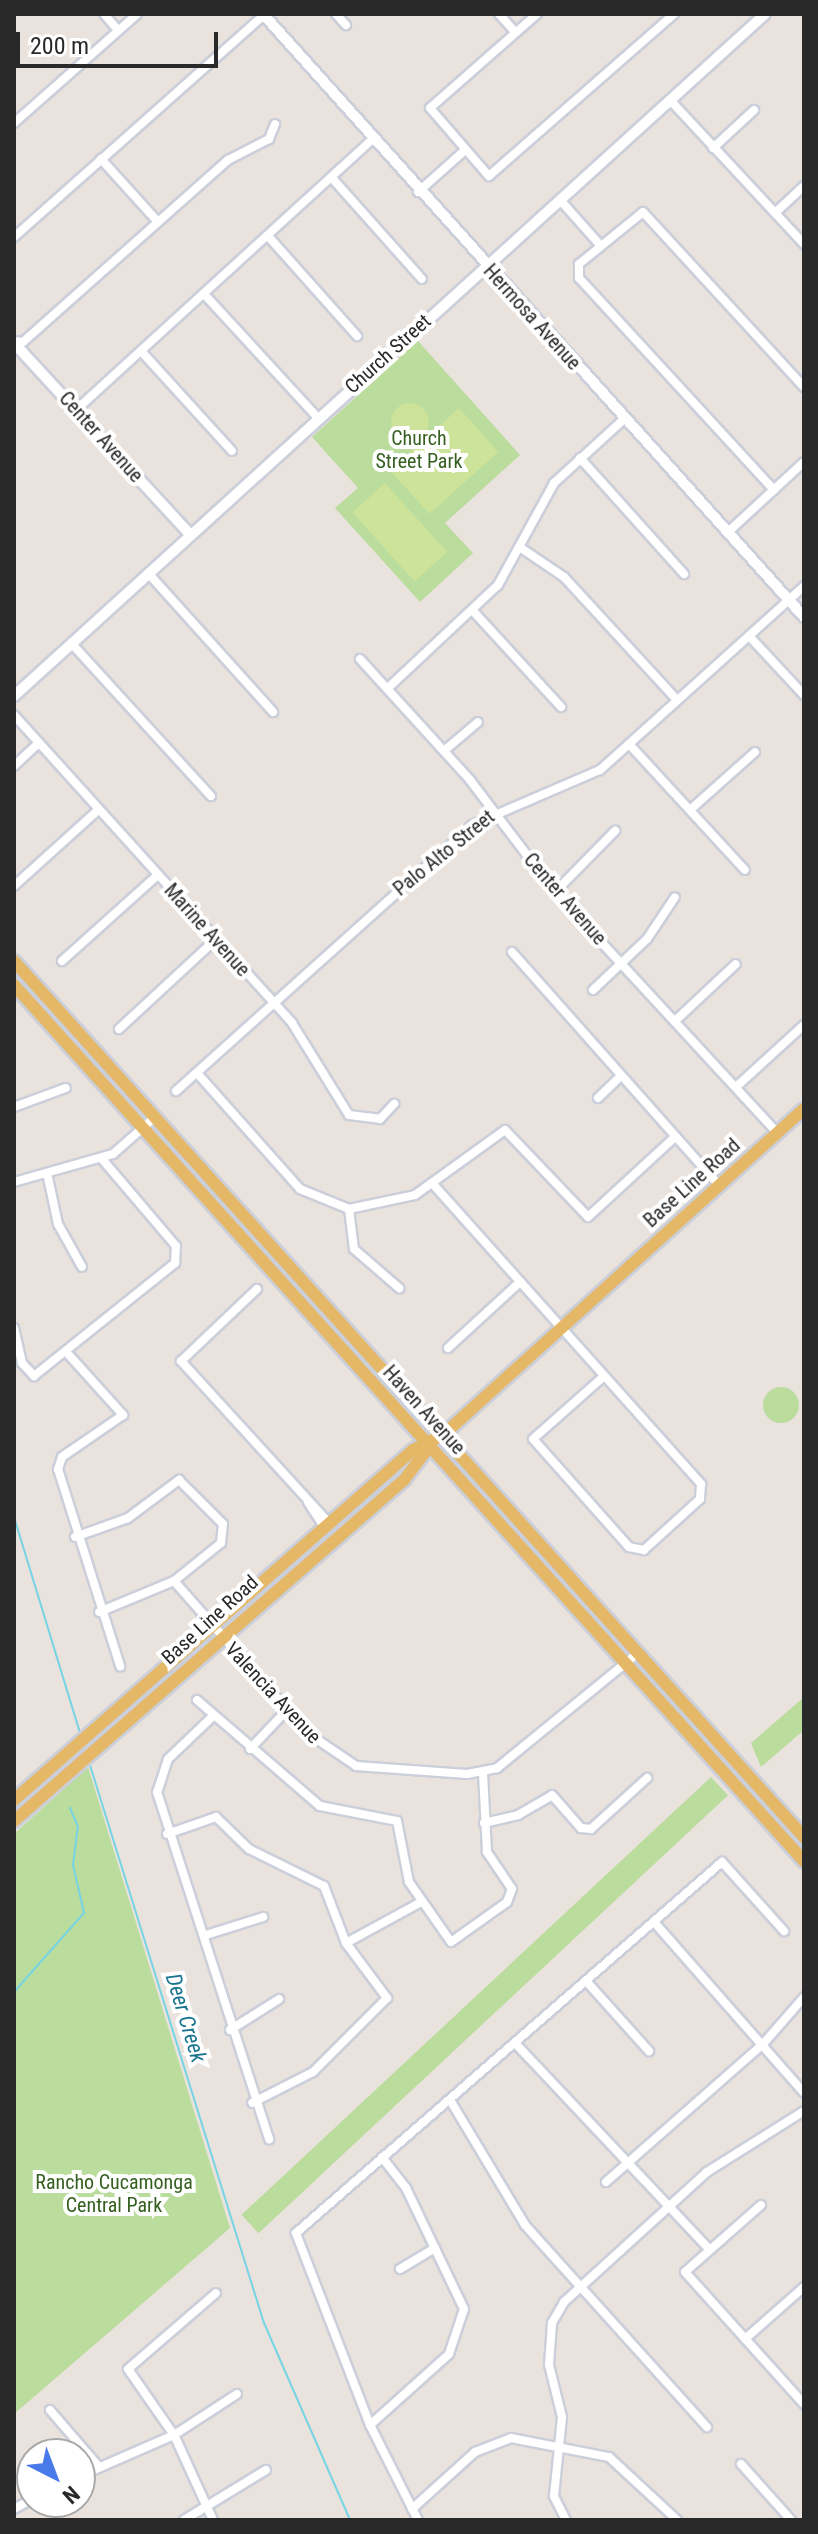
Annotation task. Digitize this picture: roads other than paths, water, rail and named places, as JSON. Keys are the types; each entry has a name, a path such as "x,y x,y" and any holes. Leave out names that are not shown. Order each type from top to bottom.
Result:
{"main road":[{"name":"Haven Avenue","path":"14,961 804,1837"},
{"name":"Haven Avenue","path":"14,985 804,1861"},
{"name":"Base Line Road","path":"14,1800 211,1624 413,1450 429,1447 443,1435 804,1109"},
{"name":"Base Line Road","path":"14,1821 221,1636 427,1459 429,1447"}],"street":[{"path":"104,14 118,30"},
{"path":"14,123 137,14"},
{"path":"14,237 263,14"},
{"name":"Hermosa Avenue","path":"263,14 418,192 804,617"},
{"path":"336,14 346,25"},
{"path":"499,14 516,33"},
{"path":"537,14 430,108 464,151 489,176 674,14"},
{"name":"Church Street","path":"14,696 148,573 188,532 561,201 765,14"},
{"path":"670,100 804,244"},
{"path":"713,148 754,110"},
{"path":"14,342 23,342 228,160 269,139 275,124"},
{"path":"77,409 373,139"},
{"path":"418,192 464,151"},
{"path":"101,159 158,222"},
{"path":"332,178 422,279"},
{"path":"775,213 804,186"},
{"path":"561,201 601,246"},
{"path":"774,490 577,271 601,246 643,212 804,387"},
{"path":"268,236 357,336"},
{"path":"204,294 317,417"},
{"name":"Center Avenue","path":"14,342 188,532"},
{"path":"141,351 232,451"},
{"path":"389,687 474,612 521,548 532,513 580,458 624,419"},
{"path":"580,458 684,574"},
{"path":"727,533 804,462"},
{"path":"521,548 564,577 677,700"},
{"path":"148,573 273,712"},
{"name":"Palo Alto Street","path":"176,1091 493,811 570,785 629,744 804,586"},
{"path":"474,612 561,707"},
{"path":"749,636 804,695"},
{"path":"72,644 211,796"},
{"name":"Center Avenue","path":"360,659 445,750 555,892 777,1133"},
{"name":"Marine Avenue","path":"14,715 274,1003 349,1115 380,1119 394,1104"},
{"path":"445,750 478,722"},
{"path":"14,766 39,743"},
{"path":"629,744 745,870"},
{"path":"690,810 755,752"},
{"path":"14,886 98,810"},
{"path":"555,892 615,831"},
{"path":"62,961 158,875"},
{"path":"593,990 622,963 675,897"},
{"path":"119,1029 215,940"},
{"path":"512,952 674,1138 719,1185"},
{"path":"675,1021 736,964"},
{"path":"736,1087 804,1025"},
{"path":"197,1073 300,1189 349,1209 405,1199 505,1130 588,1217 674,1138"},
{"path":"598,1098 620,1077"},
{"path":"14,1107 66,1088"},
{"path":"14,1182 102,1159 155,1117"},
{"path":"14,1328 26,1371 34,1376 69,1355 179,1255 102,1159"},
{"path":"47,1173 58,1224 82,1267"},
{"path":"432,1183 563,1327 602,1378 704,1491 636,1552 533,1439 602,1378"},
{"path":"349,1209 354,1249 399,1288"},
{"path":"448,1348 520,1282"},
{"path":"257,1289 181,1361 327,1525"},
{"path":"69,1355 123,1415 58,1462 75,1537 120,1666"},
{"path":"75,1537 128,1518 179,1480 226,1535 174,1581 99,1612"},
{"name":"Valencia Avenue","path":"174,1581 327,1751 356,1766 483,1772"},
{"path":"197,1700 212,1717 320,1806 397,1821 419,1903 451,1942 507,1902 512,1889 487,1852 483,1772 527,1749 638,1653"},
{"path":"250,1749 287,1710"},
{"path":"212,1717 160,1775 167,1834 206,1935 252,2103 269,2139"},
{"path":"484,1823 518,1815 552,1795 581,1828 591,1829 647,1778"},
{"path":"167,1834 216,1817 249,1849 324,1886 346,1943 387,1998 313,2072 252,2103"},
{"path":"418,2520 370,2425 296,2233 722,1862 784,1931"},
{"path":"346,1943 419,1903"},
{"path":"206,1935 263,1917"},
{"path":"654,1922 804,2093"},
{"path":"587,1982 649,2051"},
{"path":"606,2182 632,2163 763,2044 804,1997"},
{"path":"230,2030 279,1999"},
{"path":"515,2043 632,2163 710,2250"},
{"path":"450,2100 525,2225 707,2427"},
{"path":"566,2520 554,2496 561,2401 547,2345 552,2323 580,2288 736,2149 804,2111"},
{"path":"370,2425 449,2354 464,2309 435,2248 382,2157"},
{"path":"761,2205 685,2272 804,2404"},
{"path":"400,2269 435,2248"},
{"path":"745,2339 804,2287"},
{"path":"213,2520 174,2435 128,2369 216,2293"},
{"path":"96,2468 174,2435 237,2394"},
{"path":"50,2410 99,2467"},
{"path":"412,2509 496,2442 559,2445 622,2464 677,2520"},
{"path":"741,2464 791,2520"},
{"path":"184,2520 209,2508 266,2470"}],"waterway":[{"name":"Deer Creek","path":"14,1517 80,1733"},
{"name":"Deer Creek","path":"89,1762 264,2323 350,2520"},
{"path":"14,1992 84,1913 73,1865 78,1827 70,1808"}],"park label":[{"name":"Church Street Park","path":"419,450"},
{"name":"Rancho Cucamonga Central Park","path":"114,2194"}]}
